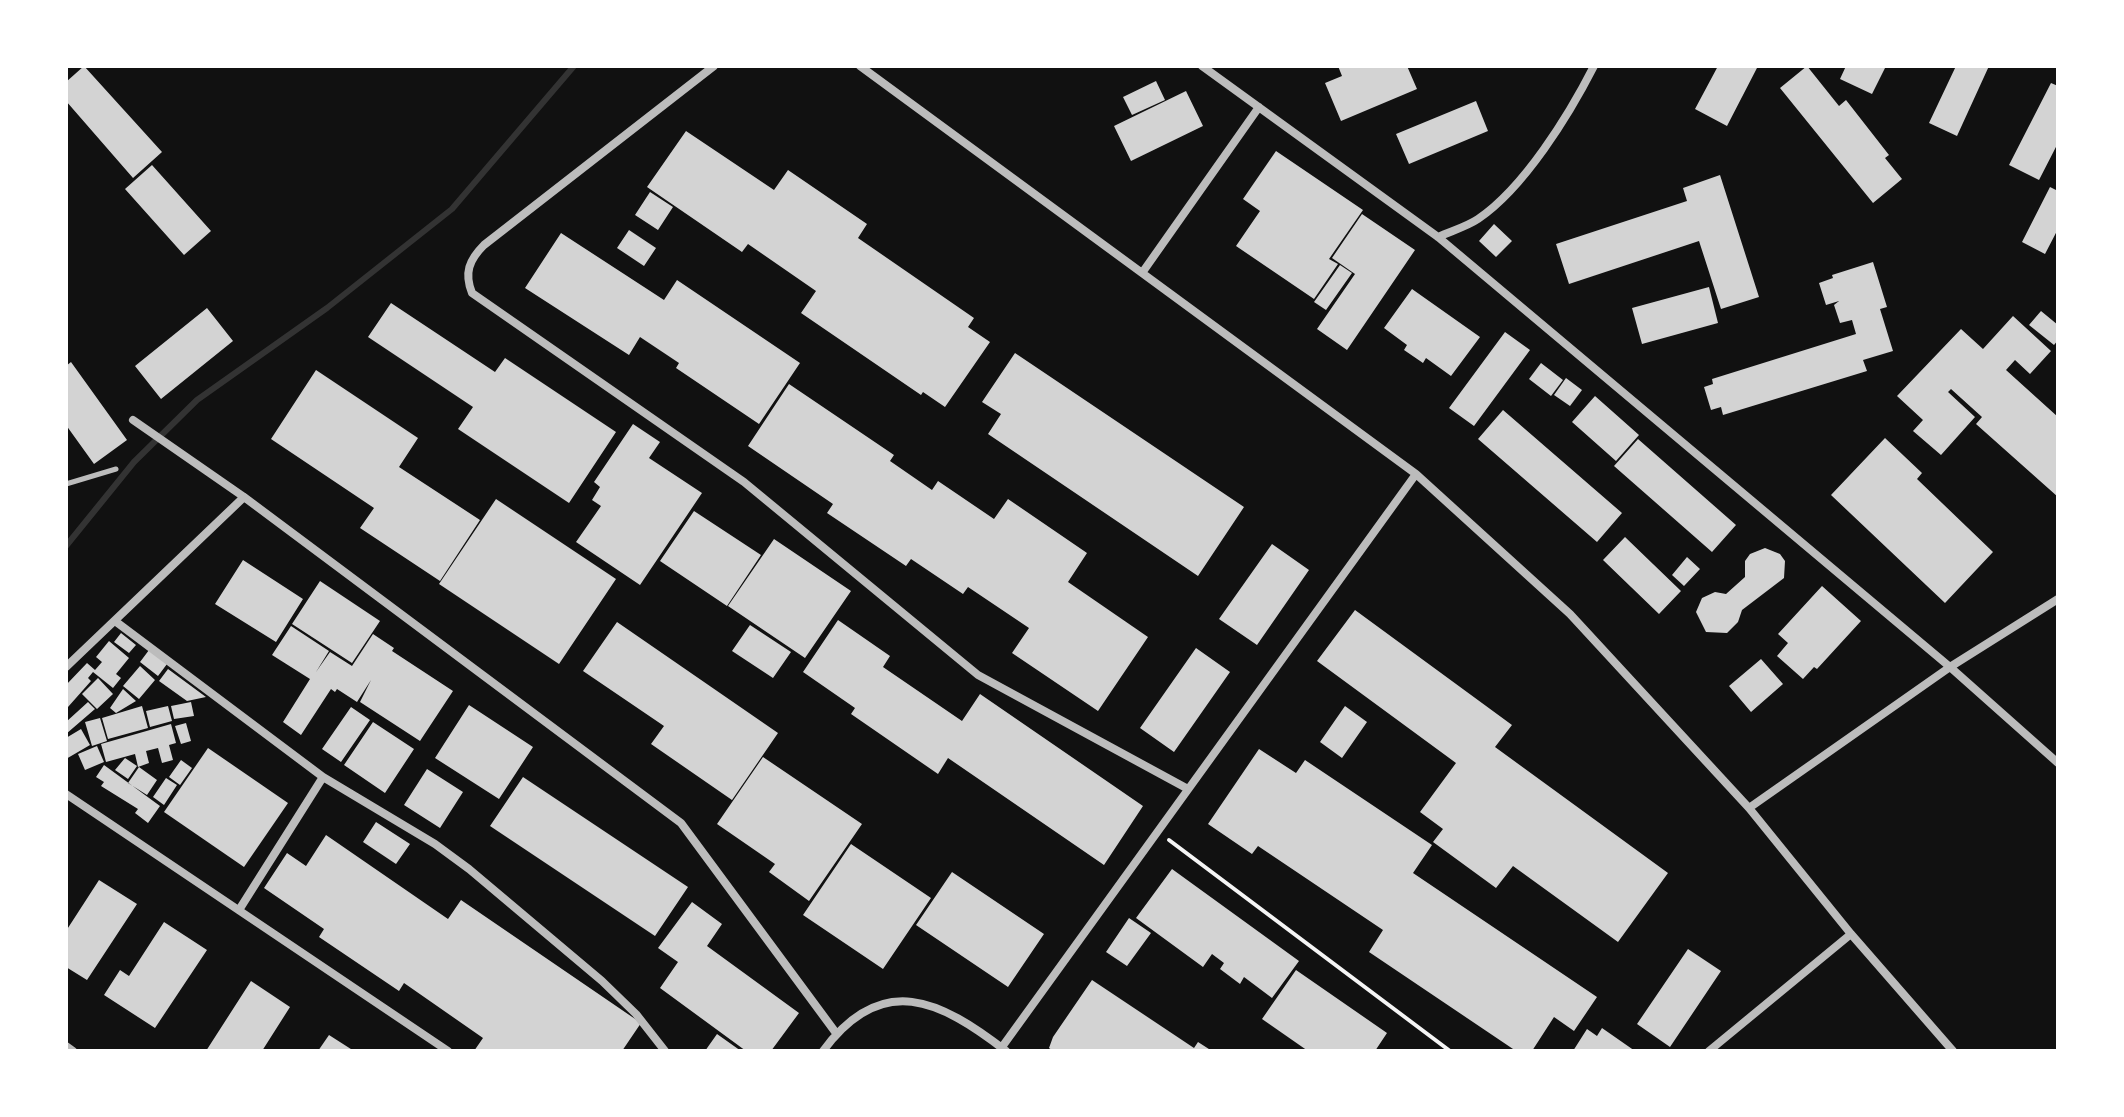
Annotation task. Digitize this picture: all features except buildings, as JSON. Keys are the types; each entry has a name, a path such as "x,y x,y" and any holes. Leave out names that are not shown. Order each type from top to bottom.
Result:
{"street":[{"path":"714,66 484,245 468,268 472,293 744,482 978,675 1188,789"},
{"path":"860,66 1416,474 1570,614 1749,808 1851,934 1953,1051"},
{"path":"1202,66 1438,237 1950,667 2058,763"},
{"path":"1438,237 1478,219 1517,183 1577,100 1594,66"},
{"path":"1142,273 1259,107"},
{"path":"133,420 244,497 681,823 836,1033"},
{"path":"823,1051 836,1033 868,1011 898,998 931,1004 1004,1049 1416,474"},
{"path":"66,667 244,497"},
{"path":"1749,808 1950,667 2058,599"},
{"path":"115,621 323,777 435,844 469,869 602,981 636,1014 665,1051"},
{"path":"239,910 323,777"},
{"path":"66,794 448,1051"},
{"path":"1709,1051 1851,934"},
{"path":"66,1046 73,1051"}],"lane":[{"path":"66,484 116,469"}],"path":[{"path":"1158,831 1450,1051"}],"waterway":[{"path":"66,546 134,462 197,400 327,308 452,209 574,66"}]}
